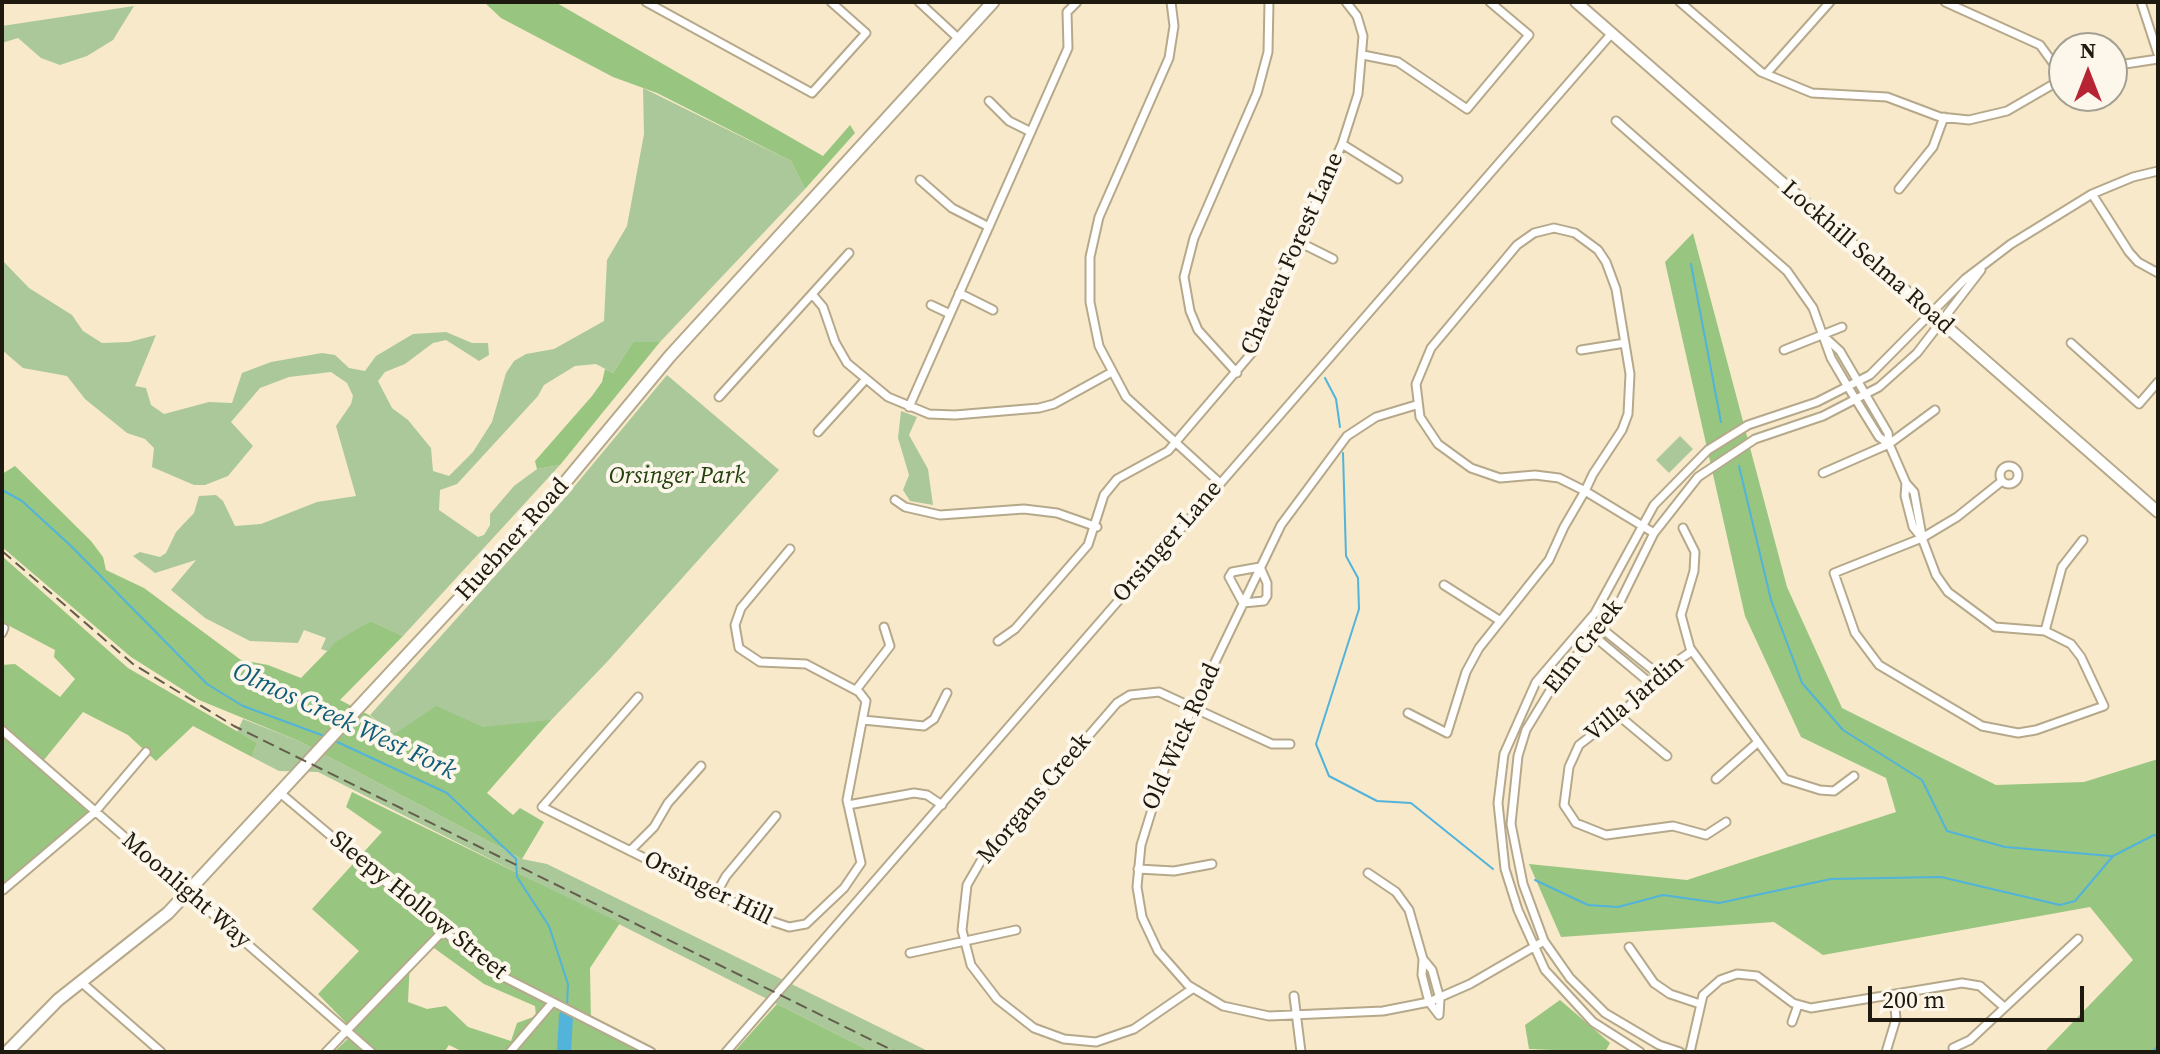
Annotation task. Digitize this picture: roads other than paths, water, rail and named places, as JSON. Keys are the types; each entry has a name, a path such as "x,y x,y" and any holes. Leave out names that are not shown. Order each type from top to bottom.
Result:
{"main road":[{"name":"Huebner Road","path":"7,1052 58,1000 143,935 187,892 548,503 670,356 993,2"},
{"name":"Lockhill Selma Road","path":"1576,2 2158,512"}],"street":[{"path":"646,2 812,93 866,33 831,2"},
{"path":"919,2 959,39"},
{"path":"909,407 1068,48 1067,12 1077,2"},
{"path":"1171,2 1174,26 1169,58 1106,199 1094,237 1090,302 1096,336 1126,397 1220,483"},
{"path":"1237,373 1198,330 1190,311 1184,277 1194,238 1257,93 1268,52 1269,2"},
{"name":"Chateau Forest Lane","path":"998,641 1015,629 1088,545 1097,527 1104,495 1117,479 1157,458 1175,444 1256,348 1267,310 1342,144 1358,94 1363,55 1362,29 1346,2"},
{"path":"1363,55 1381,56 1407,67 1467,109 1529,35 1490,2"},
{"path":"1680,2 1766,74 1812,93 1887,97 1944,117 1969,120 1998,115 2048,87"},
{"path":"1766,74 1830,2"},
{"path":"1945,2 2040,45 2048,56"},
{"path":"2128,63 2158,56 2141,2"},
{"name":"Orsinger Lane","path":"726,1052 1612,33"},
{"path":"989,101 1009,121 1031,132"},
{"path":"1899,189 1933,147 1944,117"},
{"path":"1616,121 1787,271 1806,297 1826,338 1831,358 1848,387 1879,437 1889,444"},
{"path":"1342,144 1398,179"},
{"path":"1985,265 2011,244 2092,194 2133,177 2158,171"},
{"path":"920,180 952,208 989,227"},
{"path":"2092,194 2129,252 2138,262 2158,273"},
{"path":"1408,713 1447,733 1466,672 1499,620 1549,560 1585,491 1628,414 1631,388 1625,343 1616,289 1606,262 1587,240 1554,228 1534,233 1517,245 1438,337 1416,384 1416,405 1424,427 1438,444 1471,468 1500,478 1551,476 1585,491 1654,533"},
{"path":"1297,241 1333,259"},
{"path":"719,397 849,253"},
{"name":"Elm Creek","path":"1640,1052 1593,1022 1575,1005 1545,970 1533,946 1518,910 1500,845 1498,803 1504,754 1536,682 1590,619 1615,581 1642,526 1670,485 1718,443 1748,425 1859,381 1895,353 1985,265"},
{"name":"Elm Creek","path":"1680,1052 1659,1045 1605,1013 1570,978 1544,941 1527,896 1513,843 1512,806 1518,756 1526,730 1551,686 1603,629 1619,604 1654,533 1698,477 1737,449 1867,395 1907,364 1942,324 1985,265"},
{"path":"959,293 993,310"},
{"path":"812,294 823,307 840,353 888,397 909,407 944,415 1039,408 1054,404 1112,372"},
{"path":"931,305 950,314"},
{"path":"1784,350 1826,338 1842,327"},
{"path":"1826,338 1840,351 1888,433 1889,444 1906,483 1905,496 1913,527 1922,538 1936,575 1963,606 2003,629 2045,631 2061,637 2081,657 2104,706 2027,732 1999,732 1982,726 1886,671 1872,658 1855,633 1834,573 1922,538 1957,517 2002,481"},
{"path":"1581,350 1625,343"},
{"path":"2071,343 2139,404 2158,382"},
{"path":"818,432 866,379"},
{"name":"Old Wick Road","path":"1416,405 1376,417 1347,436 1281,525 1166,764 1146,820 1138,869 1139,908 1151,939 1192,989 1238,1011 1295,1016 1383,1011 1440,999 1544,941"},
{"path":"1823,473 1889,444 1935,410"},
{"path":"895,500 905,507 940,515 1024,509 1057,513 1097,527"},
{"path":"1683,528 1691,538 1695,552 1694,571 1681,615 1692,651 1777,772 1791,782 1834,791 1854,776"},
{"path":"2045,631 2062,567 2083,540"},
{"path":"790,549 741,608 735,625 739,648 760,662 806,664 856,690 888,651 890,640 884,627"},
{"path":"1243,603 1229,577 1232,572 1260,567"},
{"name":"Old Wick Road","path":"1243,603 1264,601 1267,596 1267,583 1260,567"},
{"path":"1444,585 1499,620"},
{"path":"1590,619 1658,674"},
{"path":"1583,627 1650,683"},
{"name":"Villa Jardin","path":"1692,651 1658,674 1618,715 1588,736 1574,755 1564,805 1576,823 1599,834 1673,826 1706,835 1726,822"},
{"name":"Orsinger Hill","path":"638,697 542,807 789,927 806,924 844,888 861,863 848,805 848,788 866,701 856,690"},
{"name":"Morgans Creek","path":"1192,989 1124,1033 1096,1042 1064,1039 1034,1028 997,999 971,965 964,942 963,902 982,859 1117,703 1130,695 1149,691 1171,696 1272,744 1290,744"},
{"path":"863,720 924,726 934,719 947,693"},
{"path":"1618,715 1667,756"},
{"name":"Moonlight Way","path":"2,730 371,1052"},
{"path":"1716,779 1757,743"},
{"path":"3,890 95,812 146,752"},
{"path":"630,851 654,827 668,803 701,766"},
{"name":"Sleepy Hollow Street","path":"279,792 495,973 651,1052"},
{"path":"848,805 914,793 927,795 942,805"},
{"path":"716,894 726,876 776,816"},
{"path":"1138,869 1174,871 1212,864"},
{"path":"1368,873 1385,883 1405,904 1423,959 1432,970 1440,999"},
{"path":"910,953 1016,930"},
{"path":"326,1052 443,931"},
{"path":"1953,1048 1970,1040 2078,939"},
{"path":"1629,947 1654,983 1670,994 1700,1004"},
{"path":"1423,959 1422,975 1429,1002"},
{"path":"1690,1052 1700,1004 1710,986 1720,980 1747,974 1761,979 1798,1005 1825,1008 1971,983 1991,993 2004,1007"},
{"path":"81,982 161,1052"},
{"path":"1886,1052 1896,1019 1894,995"},
{"path":"1294,996 1301,1052"},
{"name":"Old Wick Road","path":"1429,1002 1439,1015 1440,999"},
{"path":"510,1052 552,1003"},
{"path":"1792,1022 1798,1005"}],"waterway":[{"path":"1691,264 1721,422"},
{"path":"1325,378 1336,399 1340,427"},
{"path":"1343,453 1346,556 1358,578 1359,609 1316,744 1329,776 1377,801 1411,803 1493,869"},
{"path":"1739,466 1771,600 1802,683 1843,730 1922,780 1947,831 2005,847 2111,856"},
{"name":"Olmos Creek West Fork","path":"2,490 22,501 71,546 207,684 243,706 327,737"},
{"name":"Olmos Creek West Fork","path":"333,740 447,793 516,859 517,877 549,926 568,984 567,1004"},
{"path":"1535,880 1588,905 1618,907 1663,895 1719,903 1831,879 1941,877 2060,905 2075,901 2113,856 2154,835 2158,836"},
{"name":"Olmos Creek West Fork","path":"564,1052 566,1016"},
{"path":"2152,1052 2158,1046"}],"railway":[{"path":"2,551 133,664 234,726 896,1052"}],"park label":[{"name":"Orsinger Park","path":"677,477"}]}
